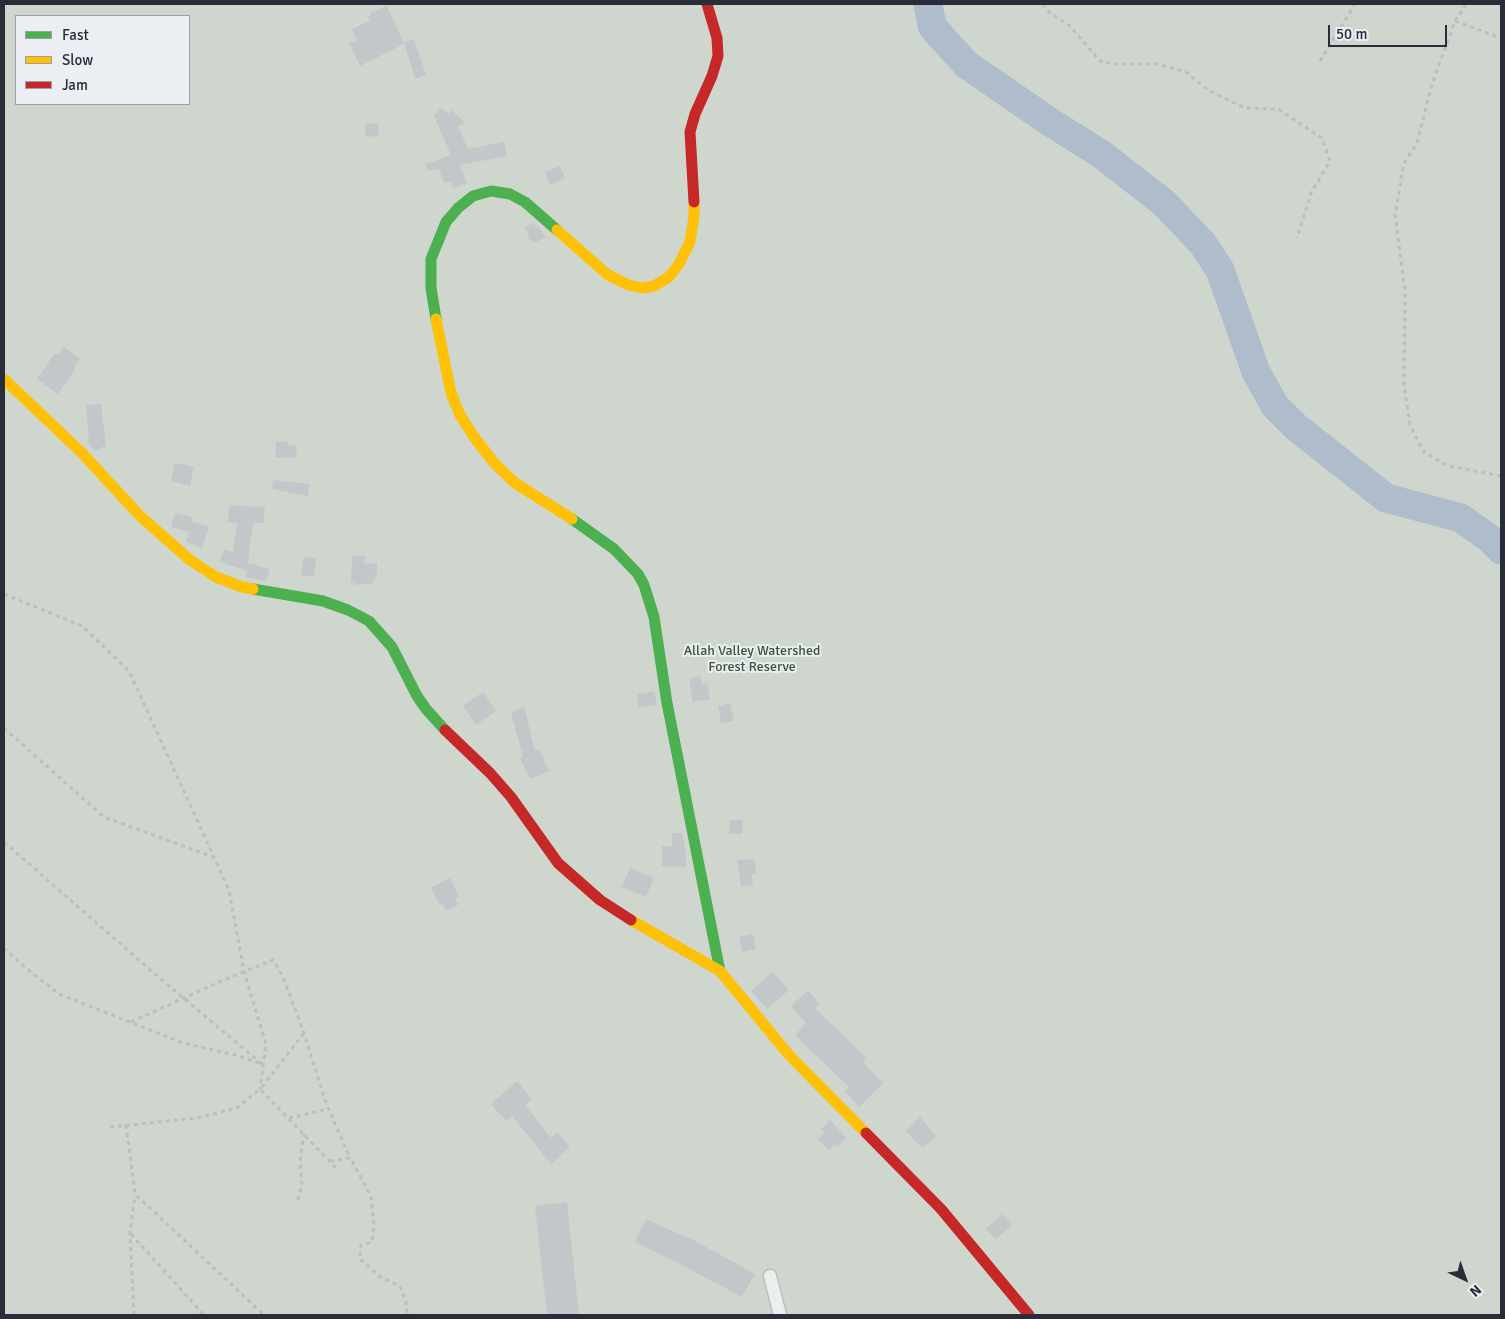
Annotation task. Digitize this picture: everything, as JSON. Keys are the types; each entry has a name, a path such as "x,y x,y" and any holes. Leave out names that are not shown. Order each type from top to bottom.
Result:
{"street":[{"path":"706,4 717,38 718,56 712,76 695,114 690,132 694,183 694,216 690,242 679,264 669,277 654,286 642,288 629,285 608,275 525,202 510,194 490,191 473,196 458,208 446,222 431,259 431,288 451,394 460,415 474,437 495,464 515,483 584,526 614,549 638,574 644,586 654,617 667,703 720,971"},
{"path":"4,379 76,447 140,516 190,560 216,577 242,587 323,601 348,610 369,621 392,647 417,696 426,709 490,773 511,797 558,863 600,900 720,971 788,1055 941,1209 1029,1315"},
{"path":"770,1276 780,1315"}],"path":[{"path":"1043,4 1049,12 1070,26 1100,61 1114,64 1158,64 1186,72 1208,90 1246,108 1278,109 1322,138 1330,161 1310,193 1297,238"},
{"path":"1320,61 1355,4"},
{"path":"1466,4 1455,22 1432,84 1417,143 1404,163 1395,215 1405,290 1404,385 1410,425 1424,452 1448,466 1501,476"},
{"path":"1455,22 1501,38"},
{"path":"4,594 82,626 130,671 230,890 244,972 266,1044 260,1089"},
{"path":"4,728 104,817 214,857"},
{"path":"4,842 264,1065"},
{"path":"4,948 59,994 183,1043 235,1055 264,1065"},
{"path":"131,1022 273,960 283,977 304,1033 328,1109 370,1197 374,1215 372,1242 361,1245 360,1259 382,1278 400,1286 406,1302 407,1315"},
{"path":"110,1127 197,1118 237,1108 260,1089 304,1033"},
{"path":"260,1089 339,1171"},
{"path":"289,1118 328,1109"},
{"path":"126,1125 136,1194 130,1233 134,1315"},
{"path":"298,1200 302,1184 300,1162 304,1134"},
{"path":"329,1161 350,1158"},
{"path":"136,1194 264,1315"},
{"path":"130,1233 204,1315"}],"green space":[{"name":"Allah Valley Watershed Forest Reserve","path":"4,4 1501,4 1501,1315 4,1315"}],"building":[{"path":"387,6 404,44 360,66 349,43 357,40 352,29 370,21 368,17 371,15 370,13"},
{"path":"414,39 426,75 415,79 404,42"},
{"path":"441,108 448,114 451,110 466,123 458,126 468,149 504,142 507,156 460,165 467,184 453,188 451,181 444,183 439,169 428,171 426,164 451,155 434,116"},
{"path":"378,123 379,136 365,137 365,124"},
{"path":"560,166 565,178 550,185 545,172"},
{"path":"533,223 542,231 545,238 533,243 532,240 530,241 525,227"},
{"path":"64,347 80,359 58,394 37,379 55,353 58,355"},
{"path":"101,404 106,447 101,447 101,450 94,450 89,445 86,405"},
{"path":"276,441 288,442 288,445 297,446 296,458 275,457"},
{"path":"175,463 194,467 190,486 171,481"},
{"path":"273,480 309,484 308,496 272,489"},
{"path":"229,505 265,507 263,523 253,523 247,569 249,563 270,569 266,581 245,577 247,571 220,562 224,549 233,552 237,523 228,523"},
{"path":"175,513 193,517 192,522 209,526 202,548 186,542 189,532 171,527"},
{"path":"352,556 365,556 364,564 377,563 377,574 373,583 354,585 354,582 351,583"},
{"path":"304,557 316,559 314,577 301,575"},
{"path":"700,676 702,684 707,683 710,699 693,702 689,679"},
{"path":"654,691 657,705 639,708 637,694"},
{"path":"483,692 496,711 476,725 463,706"},
{"path":"730,703 734,721 721,723 718,706"},
{"path":"524,707 535,751 539,749 549,771 530,779 520,758 523,757 511,713"},
{"path":"730,820 743,820 742,834 729,834"},
{"path":"672,833 682,833 686,852 686,867 662,866 662,846 672,846"},
{"path":"755,859 756,873 752,874 753,885 741,887 737,860"},
{"path":"630,868 654,878 646,897 622,887"},
{"path":"450,878 459,897 455,899 458,905 446,910 442,903 439,904 431,888"},
{"path":"753,934 756,949 742,952 739,937"},
{"path":"772,972 789,990 767,1009 751,991"},
{"path":"808,990 820,1004 815,1008 867,1059 863,1062 883,1083 859,1107 845,1091 849,1087 795,1035 806,1023 791,1006"},
{"path":"517,1081 532,1099 525,1105 551,1138 557,1132 570,1147 551,1164 512,1116 506,1121 491,1104"},
{"path":"920,1117 936,1136 922,1148 906,1131"},
{"path":"830,1120 846,1138 837,1147 835,1145 829,1150 818,1139 825,1133 821,1129"},
{"path":"567,1202 579,1315 547,1315 535,1206"},
{"path":"1002,1214 1012,1225 996,1239 986,1229"},
{"path":"646,1219 695,1241 755,1274 742,1297 635,1242"}],"waterway":[{"path":"928,4 932,26 967,65 1050,122 1101,154 1164,203 1203,244 1220,270 1256,372 1275,406 1296,427 1386,498 1461,518 1490,539 1501,550"}],"traffic: fast":[{"path":"436,319 431,288 431,259 446,222 458,208 473,196 491,191 510,194 525,202 557,230"},
{"path":"572,519 614,549 638,574 644,585 654,617 667,703 720,971"},
{"path":"253,589 323,601 348,610 369,621 392,647 417,696 445,730"}],"traffic: slow":[{"path":"557,230 608,275 629,285 642,288 654,286 669,277 679,264 690,242 694,202"},
{"path":"436,319 451,393 460,415 474,437 495,464 515,483 572,519"},
{"path":"4,379 82,453 140,516 190,560 216,577 253,589"},
{"path":"631,920 720,971 789,1055 866,1133"}],"traffic: jam":[{"path":"694,202 690,132 695,114 712,76 718,56 717,38 707,4"},
{"path":"445,730 490,773 511,797 558,863 600,900 631,920"},
{"path":"866,1133 941,1209 1029,1315"}]}
